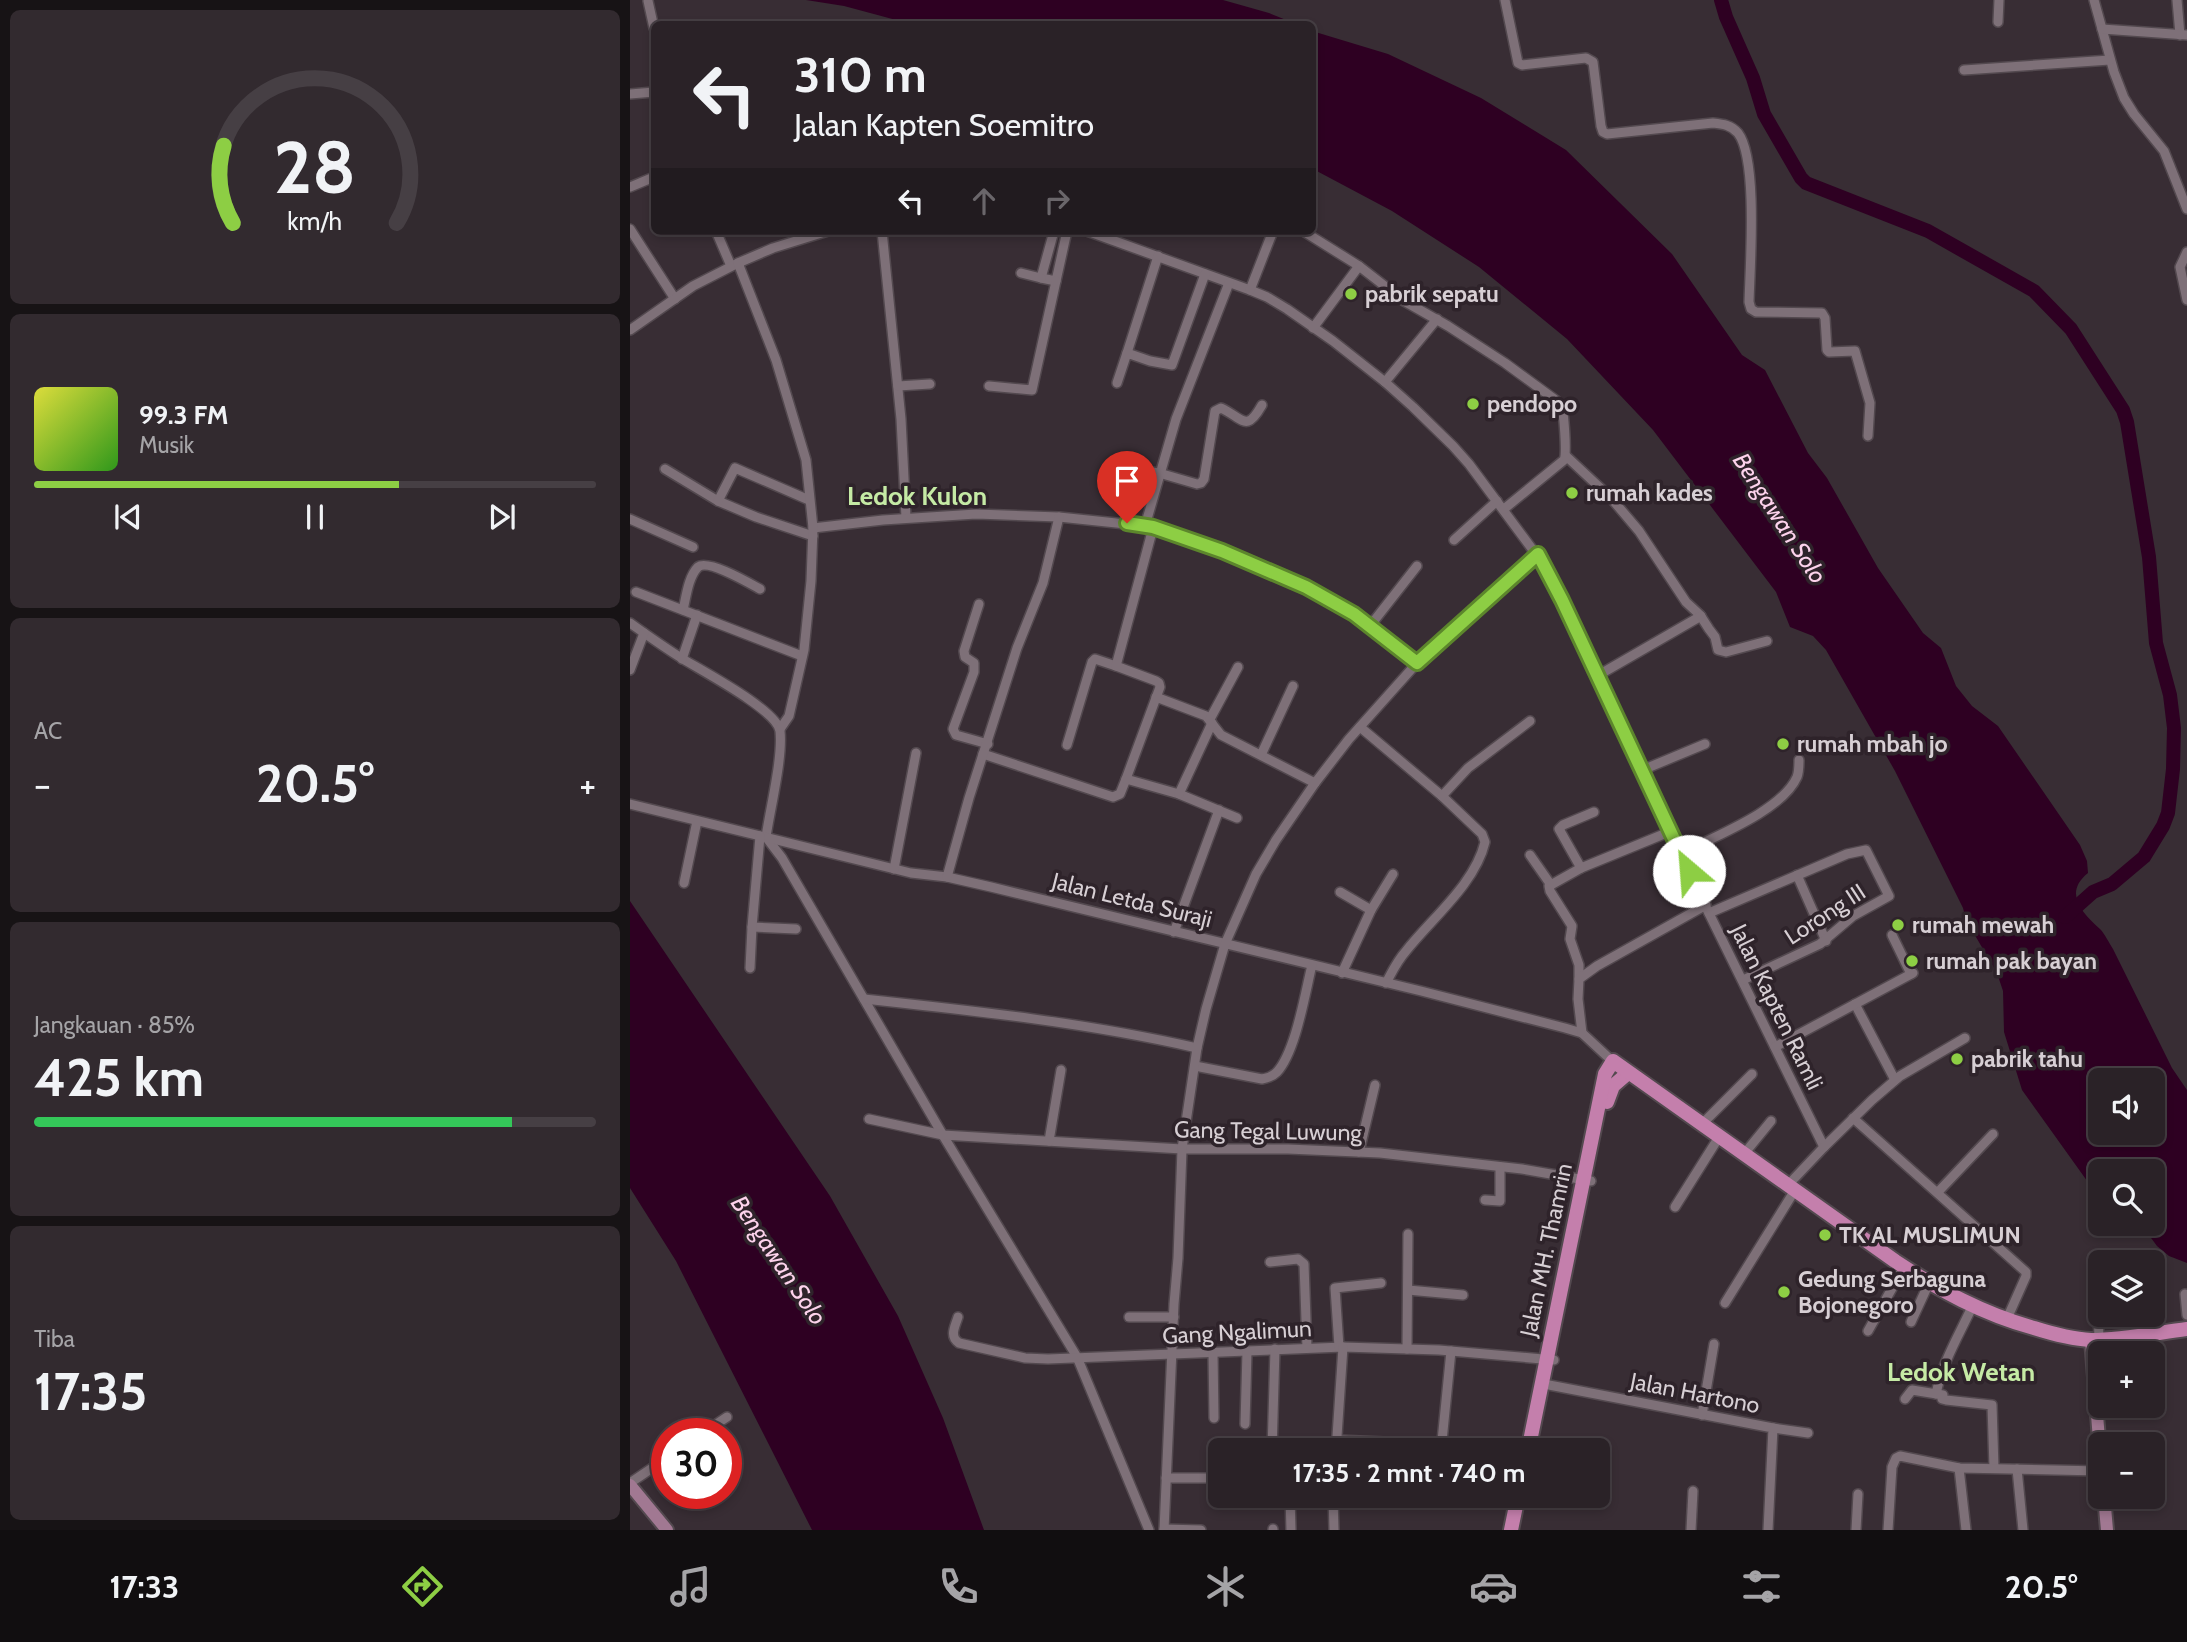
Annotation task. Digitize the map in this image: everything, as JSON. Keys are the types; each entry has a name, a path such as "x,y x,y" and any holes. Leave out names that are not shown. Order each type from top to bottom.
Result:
{"main road":[{"path":"1612,1060 1904,1267 1972,1307 2006,1321 2050,1333 2095,1340 2187,1329"},
{"name":"Jalan MH. Thamrin","path":"1531,1438 1587,1180 1612,1088 1607,1070 1612,1060"},
{"path":"1610,1082 1628,1073"},
{"path":"2095,1340 2099,1432"},
{"name":"Jalan MH. Thamrin","path":"1538,1438 1549,1385 1550,1360"},
{"path":"630,1484 667,1530"},
{"path":"1511,1530 1516,1508"},
{"path":"1519,1530 1524,1508"},
{"path":"2105,1509 2106,1530"}],"street":[{"path":"1505,0 1518,63 1587,58 1593,62 1603,132 1607,134 1713,122 1728,125 1737,132 1743,143 1750,182 1751,309 1756,312 1822,313 1825,318 1827,350 1855,351 1870,403 1868,436"},
{"path":"1998,22 1999,0"},
{"path":"2094,0 2118,85 2129,106 2164,151 2187,209"},
{"path":"2102,29 2183,35 2177,0"},
{"path":"648,1 652,21"},
{"path":"1964,70 2110,60"},
{"path":"630,94 651,92"},
{"path":"630,187 651,178"},
{"path":"630,229 675,299"},
{"path":"718,235 734,265 784,385 806,460 813,532 811,581 802,656 789,716 780,729 777,765 763,837 751,927 750,968"},
{"path":"630,330 693,286 773,248 815,235"},
{"path":"882,235 898,386 906,518"},
{"path":"1041,278 1053,235"},
{"path":"989,386 1032,390 1067,235"},
{"name":"Jalan Kapten Ramli","path":"1098,235 1267,297 1385,382 1453,446 1500,505 1538,554 1669,832 1824,1147"},
{"path":"1250,290 1271,235"},
{"path":"1309,235 1359,267 1404,301 1437,319 1556,399 1563,409 1566,456 1626,515 1650,546 1686,603 1700,616 1715,637 1718,650 1726,652 1767,641"},
{"path":"2187,252 2180,267 2187,300"},
{"path":"1117,383 1158,256"},
{"path":"1313,328 1359,267"},
{"path":"1021,273 1056,281"},
{"path":"1127,353 1172,365 1205,274"},
{"path":"1116,666 1159,473 1176,419 1229,282"},
{"path":"1385,382 1437,319"},
{"path":"898,386 930,384"},
{"path":"1130,469 1201,483 1204,480 1215,411 1221,408 1250,422 1262,405"},
{"path":"1454,540 1560,465 1566,456"},
{"path":"718,501 735,468 809,500"},
{"path":"665,469 718,501 756,517 813,532 906,518 976,514 1059,517 1149,527 1243,559 1336,603 1417,663"},
{"path":"947,877 1017,648 1043,583 1059,517"},
{"path":"630,519 693,547"},
{"path":"1200,1530 1164,1530 1166,1478 1182,1149 1206,1009 1225,944 1256,874 1315,783 1417,663 1538,554"},
{"path":"683,610 689,586 698,567 702,565 714,567 760,589"},
{"path":"1370,626 1417,566"},
{"path":"636,592 802,656"},
{"path":"979,604 964,651 965,657 974,663 974,672 953,729 956,735 988,744"},
{"path":"682,659 697,615"},
{"path":"1597,676 1700,616"},
{"path":"630,623 682,659 737,690 780,729"},
{"path":"630,670 644,633"},
{"path":"983,754 1113,797 1120,794 1159,684 1099,660 1092,662 1067,744"},
{"path":"1179,794 1238,667"},
{"path":"1261,755 1293,686"},
{"path":"1156,697 1206,716 1221,735 1315,783"},
{"path":"1442,796 1468,768 1530,722"},
{"path":"1360,727 1442,796 1482,834 1485,842 1476,865 1450,901 1406,950 1386,984"},
{"path":"1640,771 1705,744"},
{"path":"894,869 916,753"},
{"path":"1680,853 1766,810 1787,791 1797,776 1799,760"},
{"path":"1126,779 1179,794 1237,818"},
{"name":"Jalan Letda Suraji","path":"630,804 894,869 947,877 1565,1028 1579,1033 1612,1060"},
{"path":"1174,932 1219,810"},
{"path":"1581,868 1559,828 1594,812"},
{"path":"684,883 697,821"},
{"path":"1550,885 1581,868 1669,832"},
{"path":"763,837 782,858 943,1135 1077,1357 1149,1530"},
{"name":"Lorong III","path":"1743,980 1826,941 1853,916 1889,896 1866,850 1847,854 1797,875"},
{"path":"1530,855 1572,926 1570,939 1579,965 1579,1033"},
{"path":"1342,972 1371,910 1393,874"},
{"path":"1579,979 1597,966 1708,909 1797,875 1826,941"},
{"path":"1340,892 1371,910"},
{"path":"751,927 796,929"},
{"path":"1776,1047 1912,973 1892,935"},
{"path":"1195,1066 1262,1079 1271,1077 1279,1070 1293,1041 1312,965"},
{"path":"864,999 999,1014 1141,1035 1198,1048"},
{"path":"1855,1004 1895,1080"},
{"path":"1724,1303 1791,1188 1824,1147 1895,1080 1965,1038"},
{"path":"1049,1141 1062,1070"},
{"path":"1702,1124 1752,1074"},
{"path":"1359,1152 1375,1084"},
{"path":"1853,1118 2026,1272 2006,1321"},
{"name":"Gang Tegal Luwung","path":"869,1119 943,1135 1182,1149 1359,1152 1500,1167 1587,1180"},
{"path":"1744,1154 1771,1121"},
{"path":"1938,1192 1993,1133"},
{"path":"1675,1207 1719,1137"},
{"path":"1485,1200 1500,1201 1500,1167"},
{"path":"1407,1349 1408,1234"},
{"path":"1270,1262 1298,1259 1304,1264 1307,1348"},
{"path":"1868,1331 1904,1267"},
{"path":"1337,1438 1341,1347 1335,1288 1381,1283"},
{"path":"1911,1322 1929,1283"},
{"path":"1408,1290 1463,1295"},
{"path":"2185,1294 2187,1315"},
{"path":"1936,1394 1946,1360 1972,1307"},
{"name":"Gang Ngalimun","path":"958,1317 954,1340 1025,1358 1172,1355 1341,1347 1451,1351 1550,1360"},
{"path":"1129,1317 1174,1317"},
{"path":"2095,1340 2096,1327"},
{"path":"1702,1415 1714,1344"},
{"path":"1272,1438 1275,1349"},
{"path":"1245,1424 1247,1351"},
{"path":"1442,1438 1451,1351"},
{"path":"1213,1353 1214,1418"},
{"name":"Jalan Hartono","path":"1549,1385 1773,1427 1769,1530"},
{"path":"1905,1399 1912,1390 1943,1395 1942,1399 1946,1400 1992,1405 1994,1468"},
{"path":"1773,1427 1808,1433"},
{"path":"1888,1530 1891,1474 1896,1458 1905,1457 1959,1468 2088,1471"},
{"path":"1959,1468 1966,1530"},
{"path":"630,1484 651,1469"},
{"path":"2017,1469 2022,1530"},
{"path":"1166,1478 1208,1478"},
{"path":"1690,1530 1693,1491"},
{"path":"1857,1530 1858,1494"},
{"path":"1290,1508 1291,1530"},
{"path":"1333,1508 1334,1530"}],"water":[{"path":"806,0 1223,0 1289,21 900,21 844,6"},
{"name":"Bengawan Solo","path":"1316,32 1388,54 1481,98 1566,150 1672,254 1742,355 1765,370 1808,453 1827,478 1878,568 1923,633 1941,648 1956,686 1972,706 1998,726 2080,845 2087,861 2088,873 2077,888 2078,902 2113,949 2172,1068 2187,1090 2187,1263 2169,1256 2150,1236 2165,1236 2165,1159 2088,1159 2088,1182 2022,1090 2004,1032 2003,991 1997,973 1966,920 1963,908 1895,771 1826,650 1813,636 1790,627 1776,592 1653,430 1567,339 1479,267 1392,211 1316,171"},
{"name":"Bengawan Solo","path":"630,901 830,1196 898,1316 943,1418 984,1530 812,1530 676,1261 630,1188"}],"waterway":[{"path":"1721,0 1753,78 1764,114 1801,178 1806,183 1928,231 2034,291 2071,329 2123,410 2149,557 2156,643 2170,695 2174,728 2168,813 2144,857 2112,884 2093,892 2065,917"}],"place":[{"name":"pabrik sepatu","path":"1351,294"},
{"name":"pendopo","path":"1473,404"},
{"name":"rumah kades","path":"1572,493"},
{"name":"rumah mbah jo","path":"1783,744"},
{"name":"rumah mewah","path":"1898,925"},
{"name":"rumah pak bayan","path":"1912,961"},
{"name":"pabrik tahu","path":"1957,1059"},
{"name":"TK AL MUSLIMUN","path":"1825,1235"},
{"name":"Gedung Serbaguna Bojonegoro","path":"1784,1292"}],"district":[{"name":"Ledok Kulon","path":"917,496"},
{"name":"Ledok Wetan","path":"1961,1372"}],"route":[{"path":"1127,523 1153,527 1222,551 1306,587 1354,614 1417,663 1538,554 1689,871"}]}
